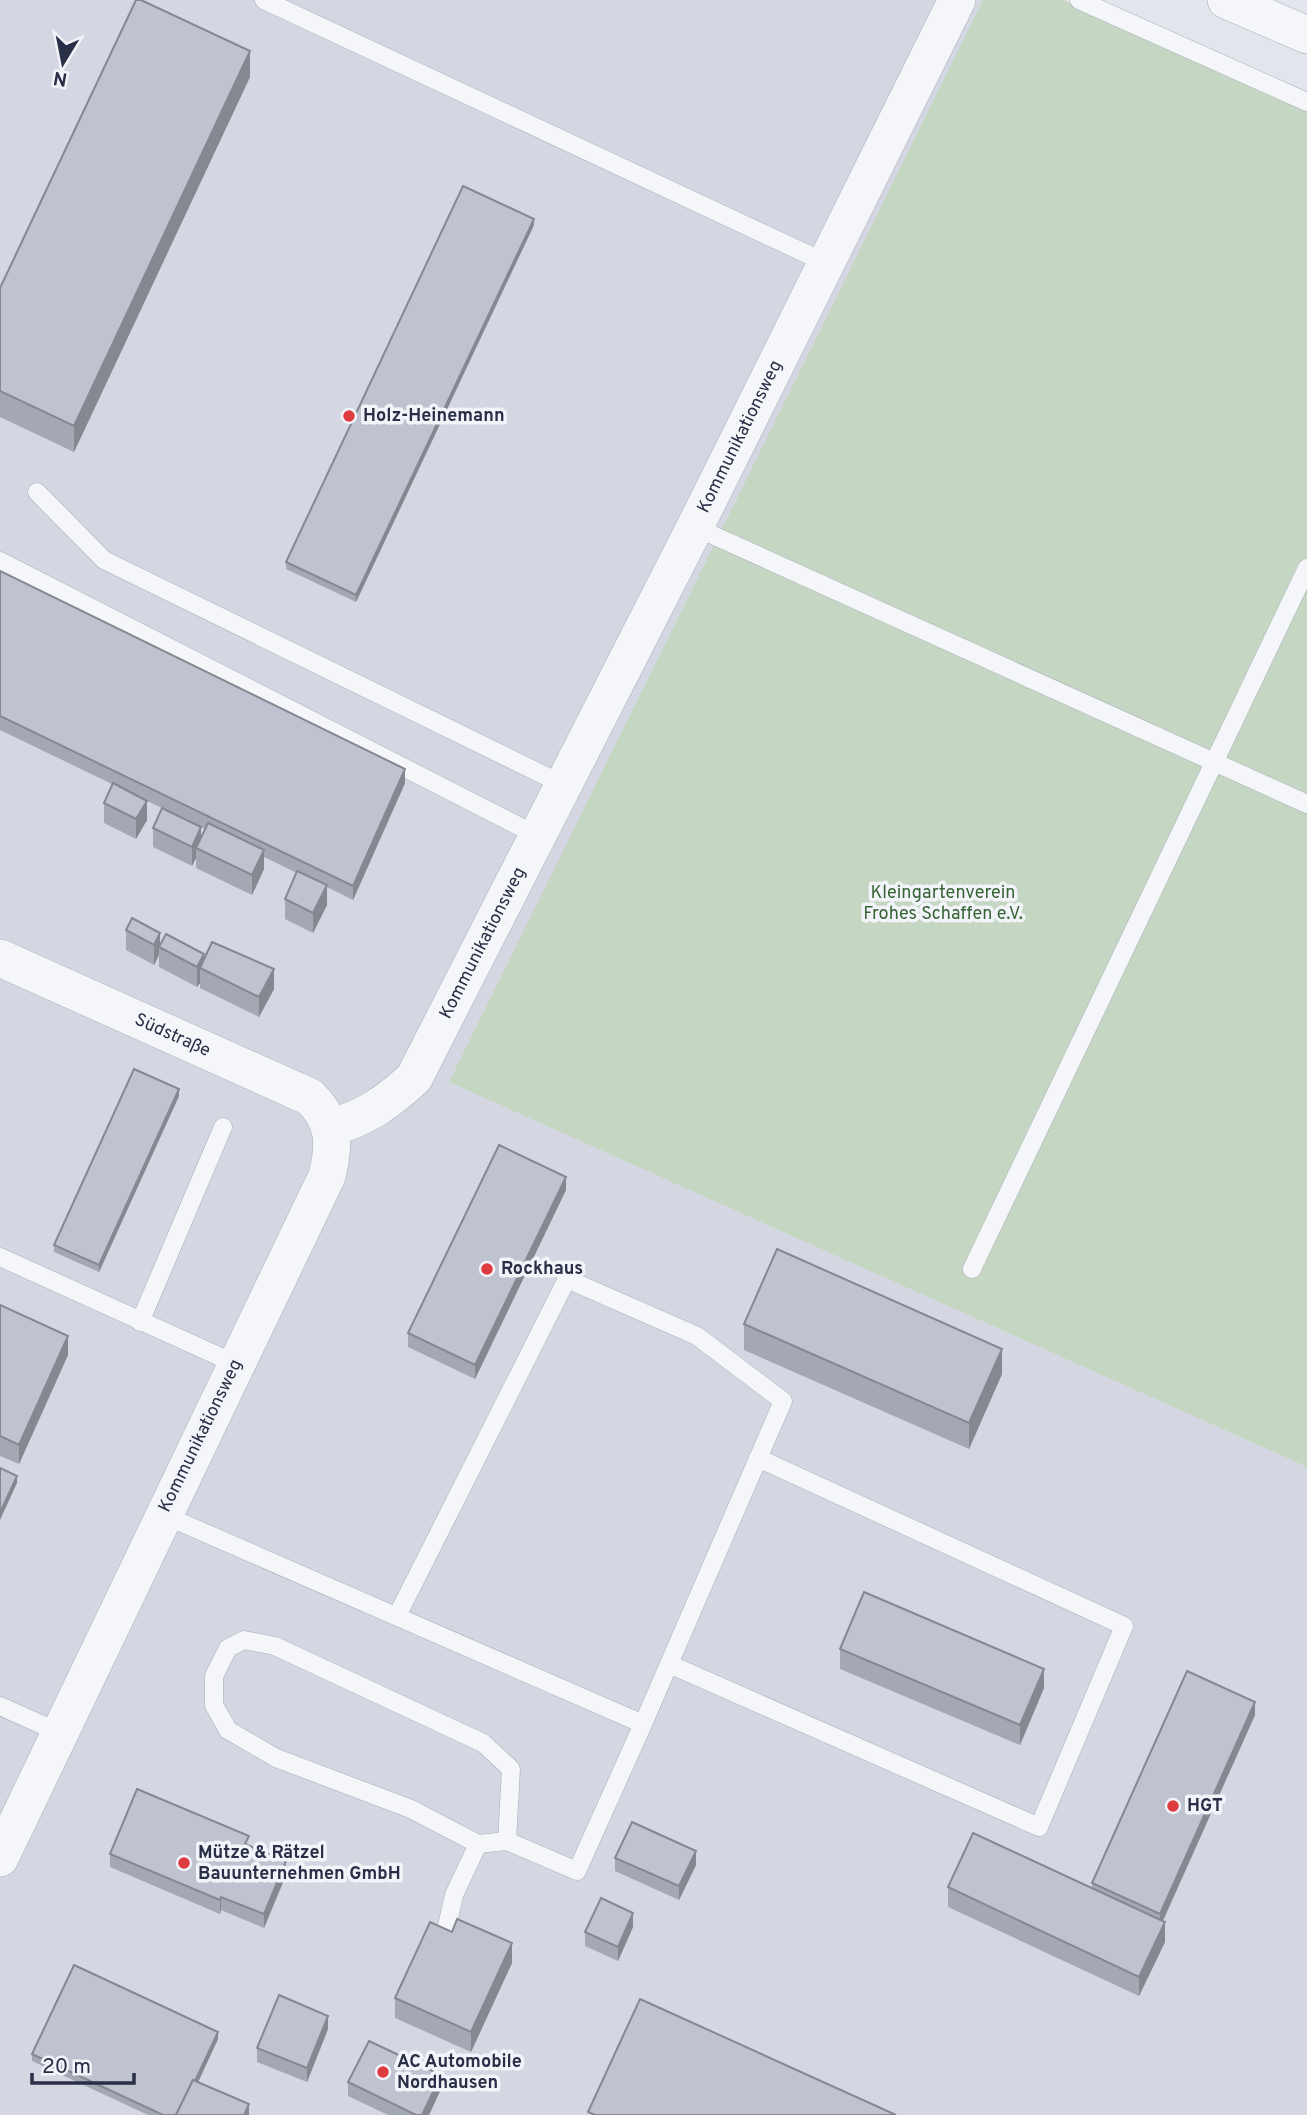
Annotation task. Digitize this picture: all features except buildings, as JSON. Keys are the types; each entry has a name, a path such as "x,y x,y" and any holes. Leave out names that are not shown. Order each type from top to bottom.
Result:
{"street":[{"name":"Kommunikationsweg","path":"0,1858 9,1812 58,1732 327,1176 334,1149 332,1127 354,1121 386,1104 414,1078 695,527 957,0"},
{"path":"1226,0 1307,35"},
{"name":"Südstraße","path":"0,958 310,1097 323,1109 332,1127"}],"lane":[{"path":"264,0 826,263"},
{"path":"1079,0 1307,102"},
{"path":"37,492 104,560 564,785"},
{"path":"695,527 1307,804"},
{"path":"0,561 538,836"},
{"path":"972,1269 1307,568"},
{"path":"140,1322 223,1127"},
{"path":"0,1257 236,1364"},
{"path":"397,1616 567,1279 697,1336 783,1401 578,1871 507,1841 478,1844 411,1809 276,1758 228,1730 214,1705 214,1676 228,1648 244,1640 275,1646 483,1743 511,1769 507,1841"},
{"path":"669,1664 1039,1826 1124,1626 758,1458"},
{"path":"164,1515 643,1724"},
{"path":"0,1706 58,1732"},
{"path":"447,1926 454,1895 478,1844"}],"shaded area":[{"path":"0,0 983,0 450,1082 1307,1467 1307,2115 0,2115"}],"green space":[{"name":"Kleingartenverein Frohes Schaffen e.V.","path":"983,0 1064,0 1307,111 1307,1467 449,1082"}],"place":[{"name":"Holz-Heinemann","path":"349,416"},
{"name":"Rockhaus","path":"487,1269"},
{"name":"HGT","path":"1173,1806"},
{"name":"Mütze & Rätzel Bauunternehmen GmbH","path":"184,1863"},
{"name":"AC Automobile Nordhausen","path":"383,2072"}]}
